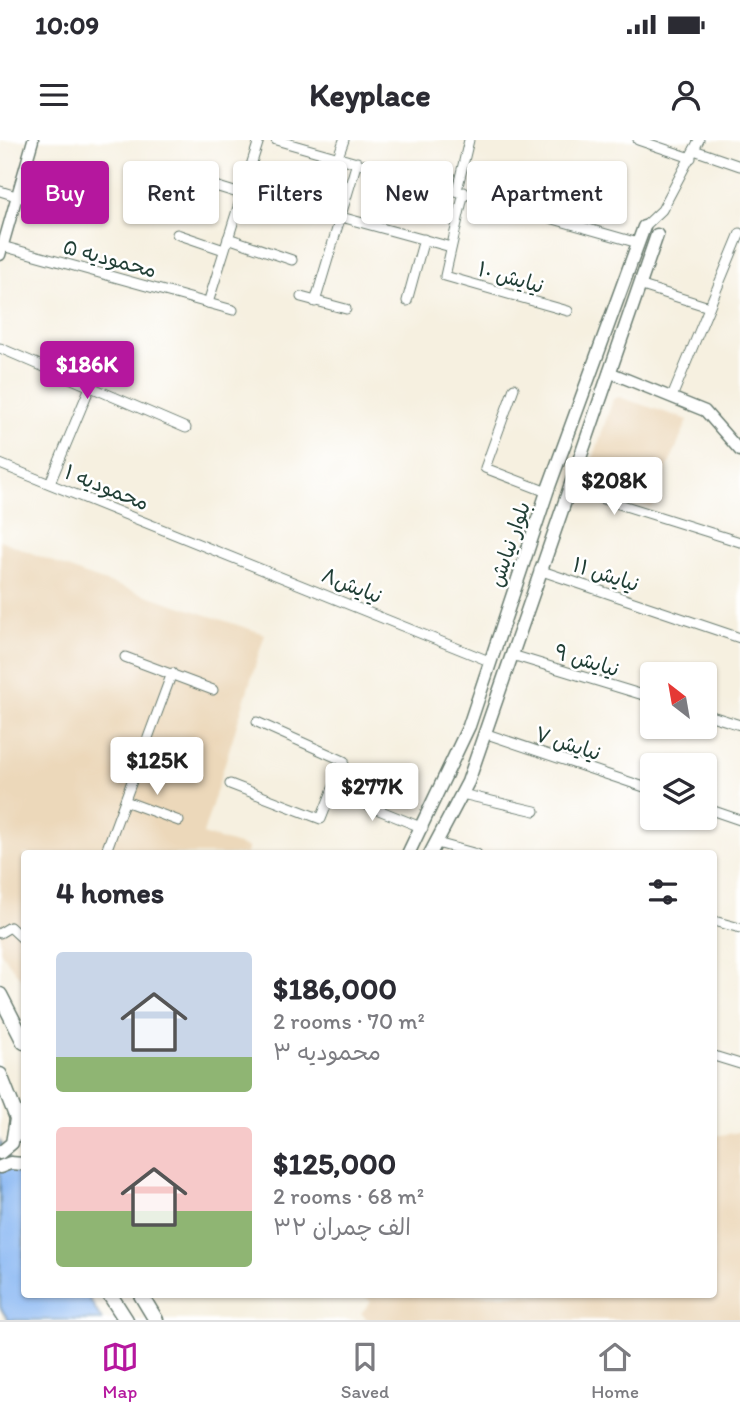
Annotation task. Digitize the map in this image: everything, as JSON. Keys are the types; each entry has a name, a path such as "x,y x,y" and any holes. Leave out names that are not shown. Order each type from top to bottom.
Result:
{"main road":[{"name":"بلوار نیایش","path":"410,850 469,726 547,492 644,227"},
{"name":"بلوار نیایش","path":"433,848 462,794 657,235"},
{"path":"0,995 21,1033"},
{"path":"0,1075 21,1130"},
{"path":"4,1151 15,1134 16,1119"},
{"path":"0,1167 20,1163"},
{"path":"112,1298 126,1320"},
{"path":"143,1298 156,1320"}],"street":[{"path":"1,250 33,140"},
{"path":"252,161 259,140"},
{"path":"276,140 638,243"},
{"path":"338,157 344,140"},
{"path":"347,219 452,247 469,140"},
{"path":"638,140 740,166"},
{"name":"بلوار نیایش","path":"657,235 662,210 699,140"},
{"path":"347,196 357,162"},
{"path":"0,191 21,199"},
{"name":"بلوار نیایش","path":"644,227 662,210"},
{"path":"208,303 233,221"},
{"path":"315,302 339,224"},
{"path":"672,397 740,233"},
{"path":"177,234 224,250"},
{"path":"228,238 292,260"},
{"path":"407,301 424,239"},
{"name":"نیایش ۱۰","path":"452,247 444,276 568,311"},
{"name":"۵ محمودیه","path":"1,250 233,310"},
{"path":"639,285 709,307"},
{"path":"301,297 346,309"},
{"path":"0,348 186,428"},
{"path":"609,372 705,411 740,451"},
{"path":"50,484 90,387"},
{"path":"514,388 485,468 547,492"},
{"name":"۱ محمودیه","path":"0,464 201,543"},
{"path":"568,488 740,542"},
{"name":"نیایش۸","path":"201,543 489,661"},
{"name":"نیایش ۱۱","path":"539,570 740,638"},
{"name":"نیایش ۹","path":"512,655 640,694"},
{"path":"125,657 172,673 212,691"},
{"path":"107,850 172,673"},
{"path":"718,718 740,725"},
{"path":"230,784 321,819 344,761 257,722"},
{"name":"نیایش ۷","path":"484,733 640,786"},
{"path":"332,791 423,828"},
{"path":"462,794 535,811"},
{"path":"125,801 178,821"},
{"path":"717,812 740,820"},
{"path":"717,922 740,928"},
{"path":"0,933 10,927 21,937"},
{"path":"717,1057 740,1064"}],"shaded area":[{"path":"619,397 688,420 651,507 584,486 613,399"},
{"path":"0,540 85,575 265,634 203,834 248,848 247,850 21,850 21,979 0,951"},
{"path":"740,1132 740,1320 368,1320 361,1313 371,1302 367,1298 717,1298 717,1136"}],"water":[{"path":"0,1142 21,1180 21,1298 89,1298 102,1320 8,1320 0,1307"}]}
